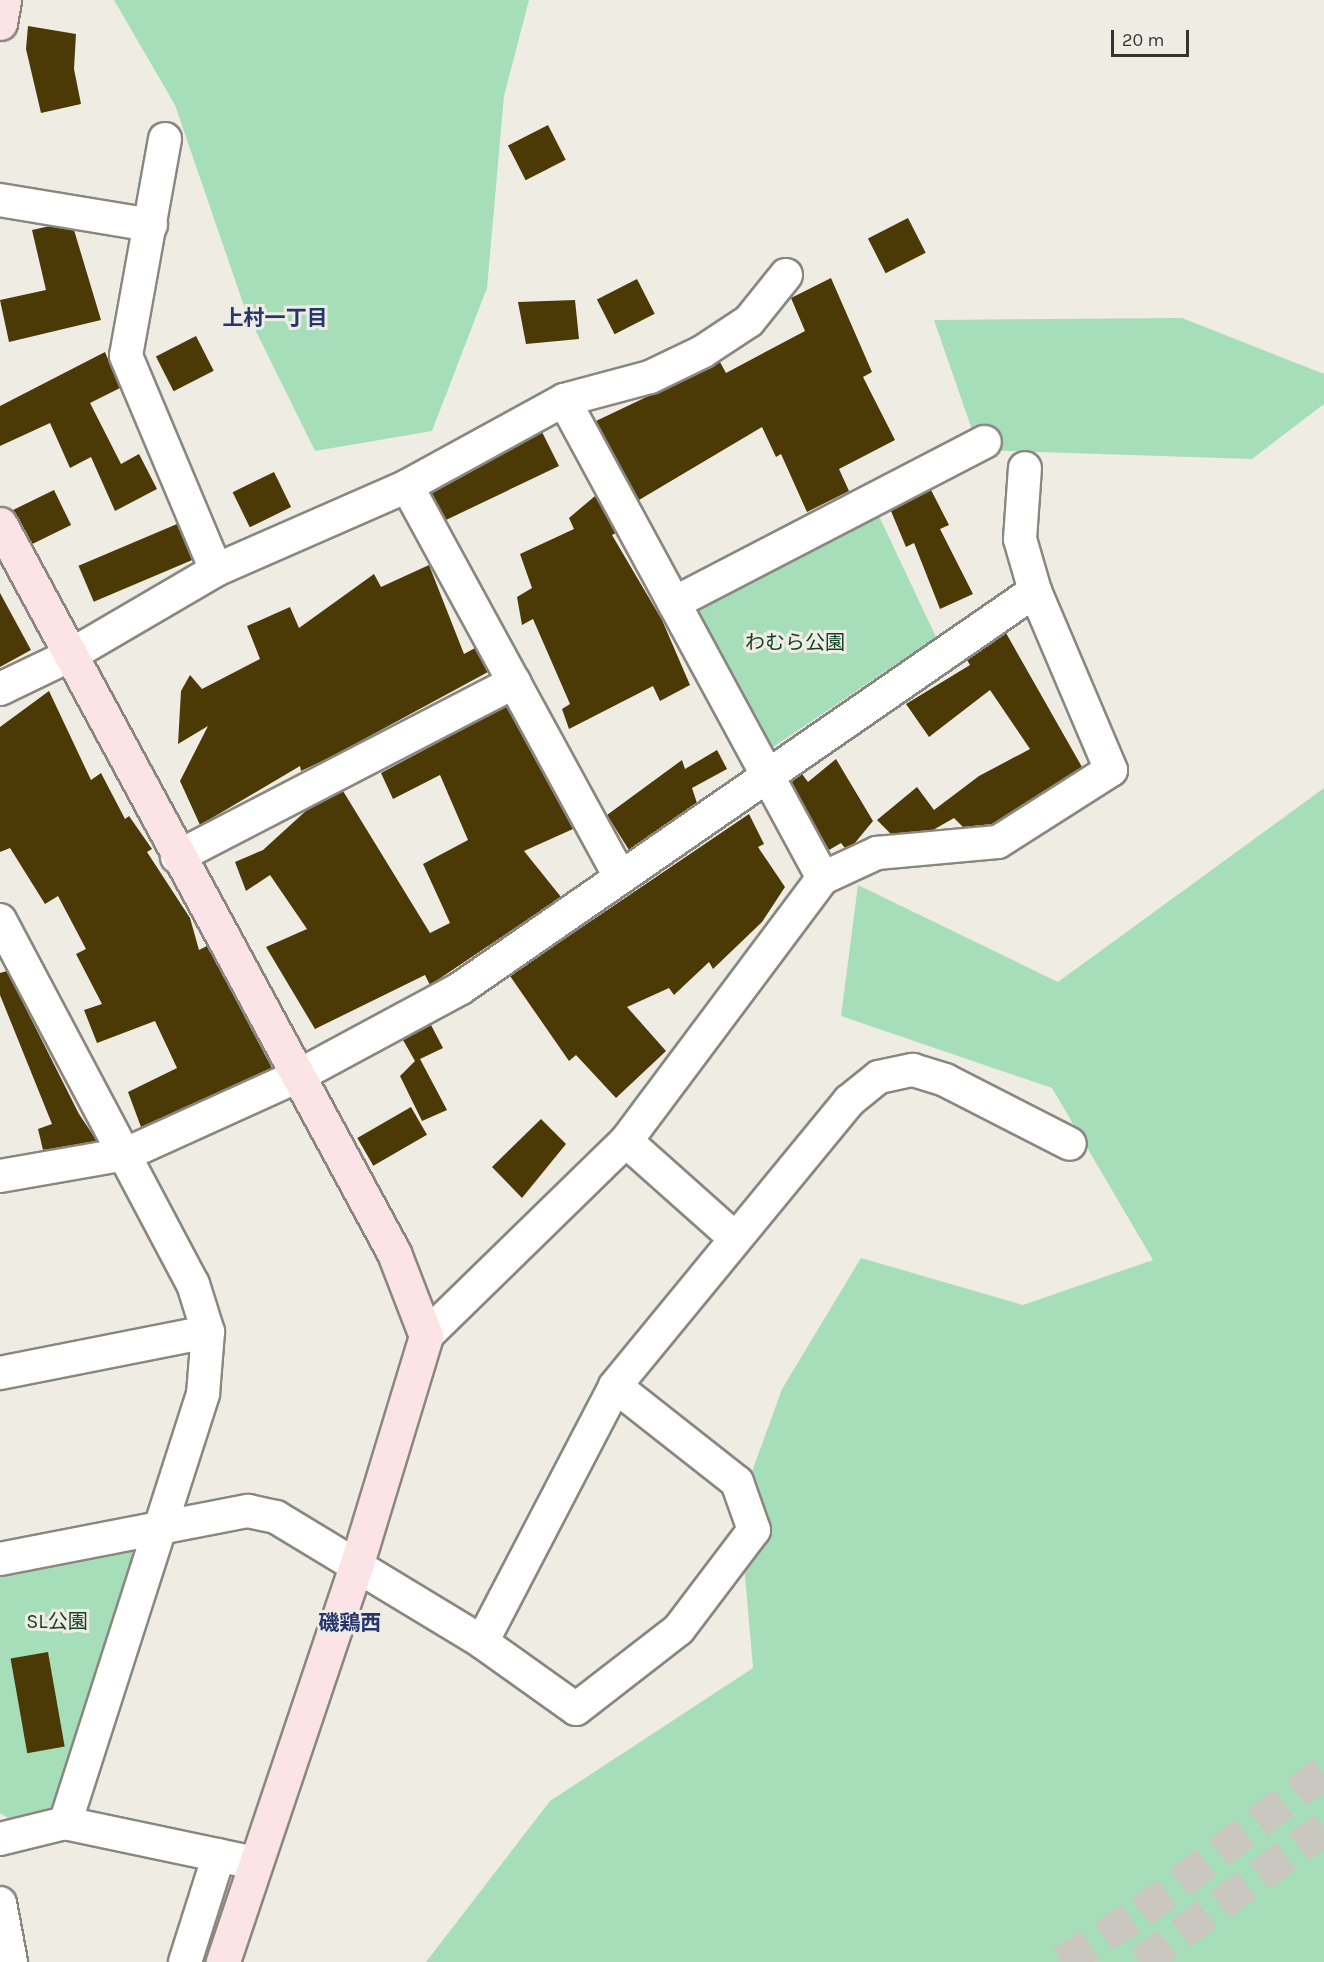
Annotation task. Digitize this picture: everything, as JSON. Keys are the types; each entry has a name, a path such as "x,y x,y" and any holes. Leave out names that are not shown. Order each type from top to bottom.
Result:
{"street":[{"path":"0,23 4,0"},
{"path":"165,139 126,356 216,570"},
{"path":"0,200 151,225"},
{"path":"0,689 69,656 216,570 407,486 564,400 650,377 702,352 749,321 786,275"},
{"path":"564,400 823,878"},
{"path":"674,603 985,442"},
{"path":"223,1962 356,1566 426,1336 626,1141 823,878 877,853 998,842 1111,770 1035,591 1020,539 1025,468"},
{"path":"407,486 619,875"},
{"path":"0,524 177,857 394,1253 426,1336"},
{"path":"0,1176 126,1154 296,1077 461,988 619,875 1035,591"},
{"path":"177,857 514,682"},
{"path":"0,920 193,1284 208,1332 203,1395 158,1527 65,1823"},
{"path":"482,1642 615,1386 849,1101 879,1077 913,1070 945,1080 1070,1144"},
{"path":"626,1141 735,1238"},
{"path":"0,1372 208,1332"},
{"path":"0,1559 248,1511 276,1517 482,1642 576,1708 679,1629 754,1530 737,1482 615,1386"},
{"path":"0,1839 65,1823 255,1863"},
{"path":"185,1962 219,1855"},
{"path":"0,1904 11,1962"}],"green space":[{"path":"114,0 529,0 504,96 487,288 432,431 315,451 245,309 175,105"},
{"path":"1182,318 1324,374 1324,404 1252,459 979,450 934,320"},
{"name":"わむら公園","path":"878,514 936,637 766,752 691,611"},
{"path":"1324,788 1324,1962 426,1962 550,1801 753,1668 739,1507 782,1389 861,1258 1023,1305 1153,1260 1052,1088 841,1016 858,885 1058,982"},
{"name":"SL公園","path":"132,1551 136,1562 50,1810 10,1819 0,1813 0,1573"}],"building":[{"path":"28,26 76,34 74,69 81,104 41,113 26,49"},
{"path":"548,125 566,160 526,180 508,145"},
{"path":"908,218 926,253 886,273 868,238"},
{"path":"50,226 74,230 101,320 9,342 0,300 46,290 32,230"},
{"path":"831,278 872,372 863,377 895,440 839,469 849,491 807,512 781,454 776,457 762,427 639,500 596,421 720,362 726,373 805,331 791,298"},
{"path":"637,279 655,314 615,334 597,299"},
{"path":"575,300 579,339 526,344 518,302"},
{"path":"196,336 214,371 174,391 156,356"},
{"path":"105,352 120,388 90,403 121,464 139,454 157,489 115,511 91,457 70,468 50,423 0,446 0,406"},
{"path":"542,432 559,466 446,520 431,493"},
{"path":"274,472 291,507 250,527 233,492"},
{"path":"54,490 71,525 30,545 13,510"},
{"path":"931,490 949,525 940,529 973,594 940,609 914,543 906,547 891,511"},
{"path":"595,496 616,533 612,535 662,620 690,685 660,701 653,686 569,729 562,709 570,704 533,619 522,625 517,597 532,588 520,554 574,529 569,518"},
{"path":"177,524 192,560 94,602 79,566"},
{"path":"429,565 464,654 475,648 488,672 331,757 301,771 300,766 200,825 180,781 208,726 178,744 181,691 190,675 202,689 260,659 247,626 290,607 299,628 374,574 381,587"},
{"path":"0,593 31,650 0,667"},
{"path":"1006,633 1082,767 992,824 963,827 954,818 933,830 891,834 877,820 917,787 934,810 979,776 1030,749 990,690 929,737 906,704 970,665 967,660"},
{"path":"49,691 91,780 101,773 125,819 129,816 152,849 147,852 190,918 199,950 207,946 272,1068 141,1127 128,1092 177,1068 155,1021 97,1043 84,1010 102,1004 76,954 86,949 58,896 45,904 10,848 0,852 0,727"},
{"path":"506,706 573,829 524,851 561,897 430,985 425,975 315,1029 266,947 307,929 270,875 246,891 235,862 263,850 308,809 343,791 430,933 450,923 423,864 468,840 440,775 393,799 381,773"},
{"path":"717,750 727,769 692,788 697,803 629,850 607,815 682,760 685,769"},
{"path":"836,759 873,821 854,844 845,848 841,843 829,850 791,782 802,774 808,782"},
{"path":"749,814 764,844 758,847 785,887 762,922 713,969 709,962 674,995 669,988 627,1007 666,1051 616,1098 576,1055 569,1061 510,976"},
{"path":"7,971 79,1114 97,1141 43,1150 38,1129 52,1124 0,995 0,973"},
{"path":"431,1025 443,1048 420,1059 447,1110 422,1121 400,1076 415,1061 403,1040"},
{"path":"411,1107 427,1135 373,1166 357,1138"},
{"path":"541,1119 566,1144 522,1198 492,1167"},
{"path":"48,1652 65,1747 27,1753 11,1659"}],"tunnel":[{"path":"1062,1962 1141,1912 1324,1771"},
{"path":"1141,1962 1324,1828"}],"district":[{"name":"上村一丁目","path":"275,318"},
{"name":"磯鶏西","path":"350,1623"}]}
